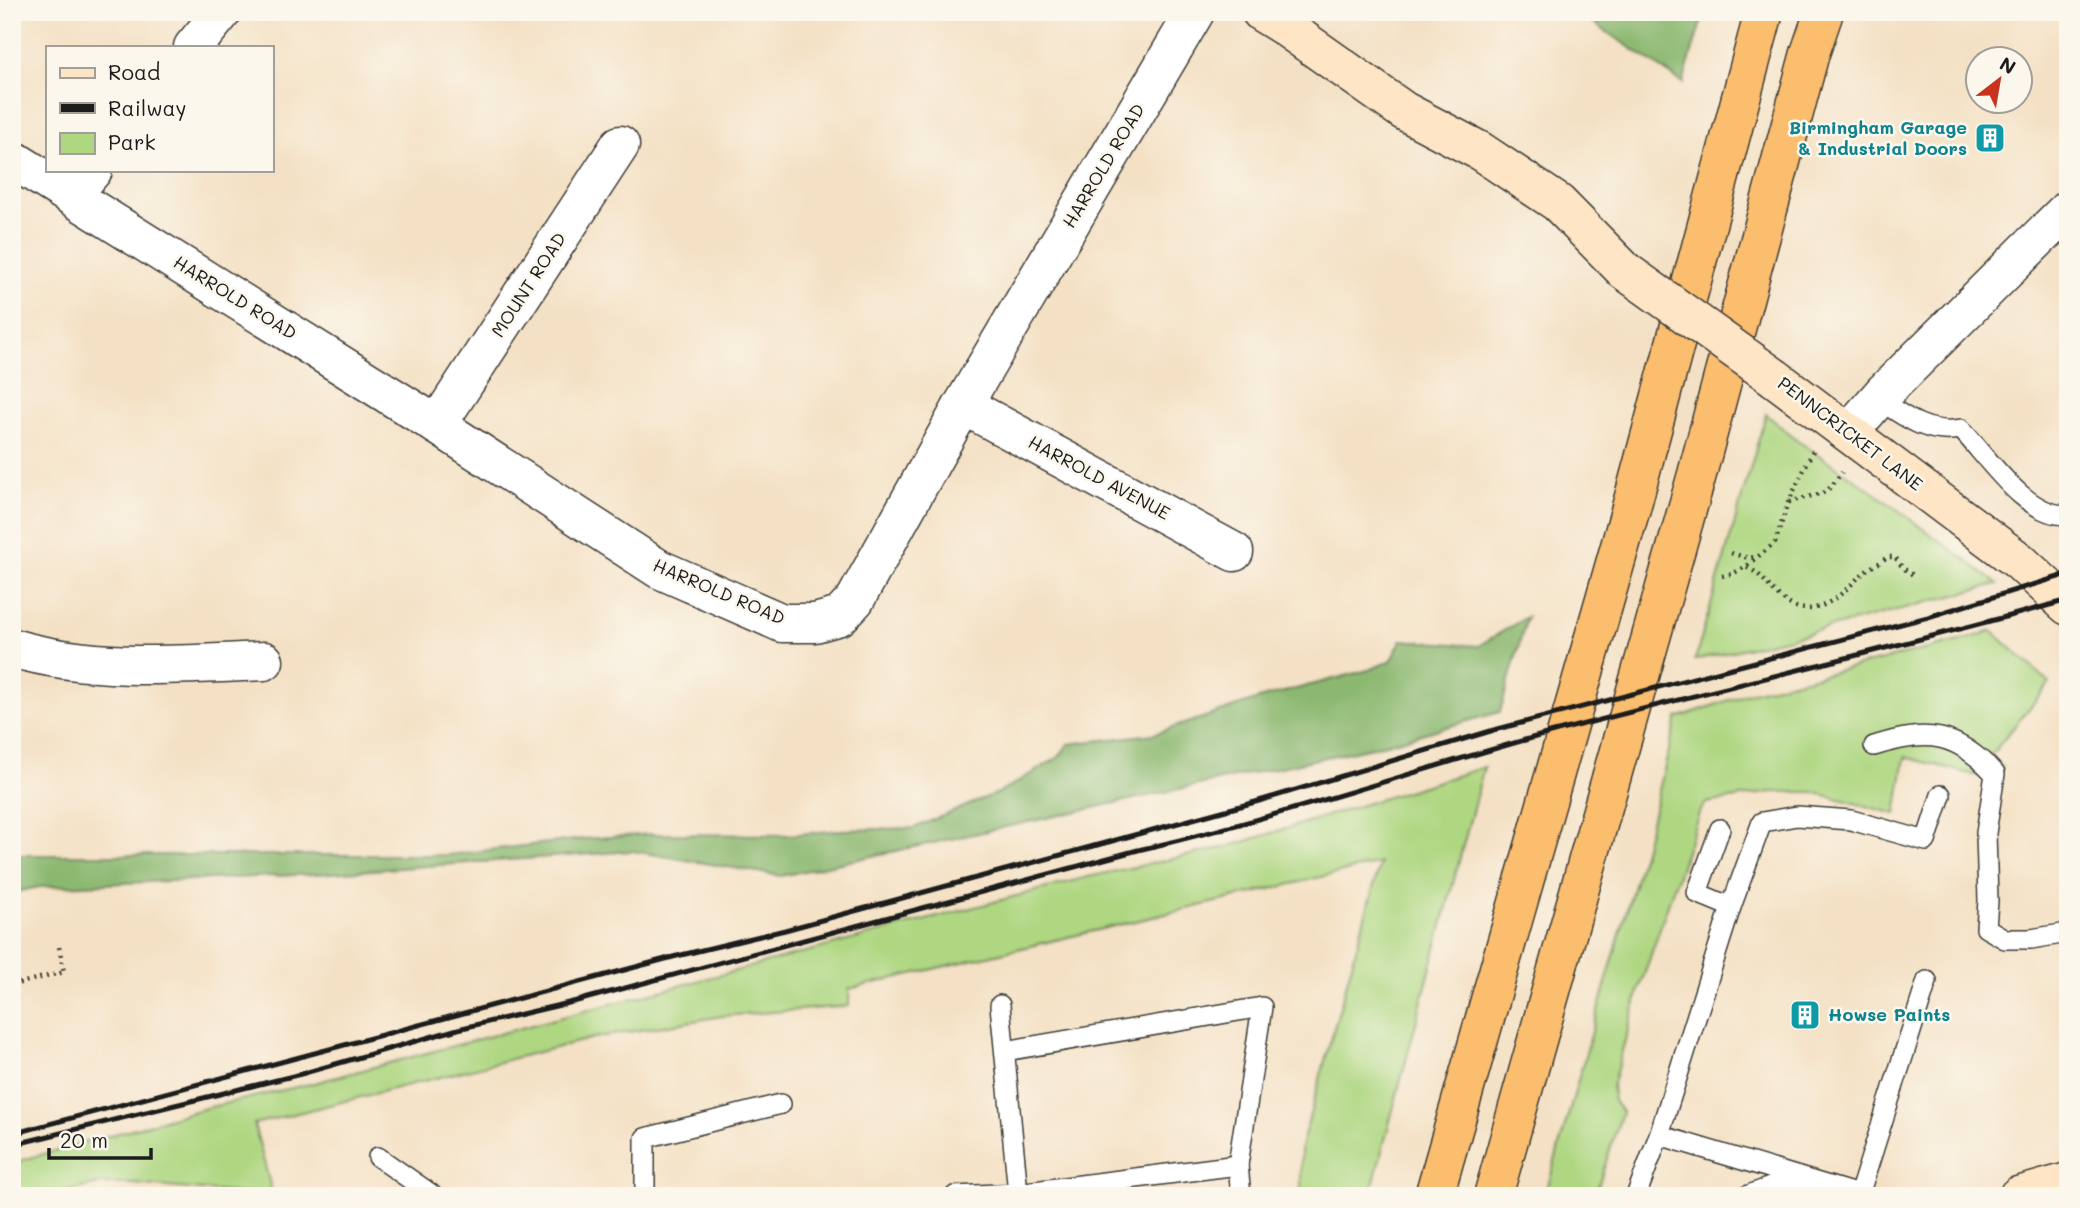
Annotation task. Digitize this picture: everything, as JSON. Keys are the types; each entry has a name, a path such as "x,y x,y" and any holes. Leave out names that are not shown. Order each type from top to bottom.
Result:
{"highway":[{"path":"1434,1196 1631,508 1764,12"},
{"path":"1493,1196 1696,478 1810,53 1824,12"}],"street":[{"path":"194,46 222,12"},
{"name":"HARROLD ROAD","path":"50,172 82,183 437,425 659,569 782,623 815,623 840,616 855,600 963,405 1195,12"},
{"name":"PENNCRICKET LANE","path":"1261,12 1404,111 1480,151 1558,203 1625,271 1775,378 1837,449 2018,561 2068,606"},
{"name":"MOUNT ROAD","path":"437,425 620,145"},
{"name":"HARROLD ROAD","path":"12,159 46,171"},
{"path":"1837,449 1878,400 2068,209"},
{"name":"HARROLD AVENUE","path":"963,405 1234,552"},
{"path":"12,648 42,657 141,667 264,661"},
{"path":"2021,1195 2068,1182"}],"lane":[{"path":"1878,400 1909,420 1930,429 1945,432 1961,429 2014,488 2034,506 2052,514 2068,515"},
{"path":"1874,746 1926,734 1952,740 1988,767 1995,775 1986,833 1989,901 1986,929 2005,939 2031,939 2068,933"},
{"path":"1636,1196 1659,1135 1731,907 1762,822 1797,816 1852,820 1926,841 1941,795"},
{"path":"1720,829 1696,893 1731,907"},
{"path":"1659,1135 1859,1196 1927,981"},
{"path":"1000,1005 1018,1194"},
{"path":"1005,1051 1262,1007 1238,1164 1241,1196"},
{"path":"645,1196 645,1138 781,1104"},
{"path":"378,1157 434,1196"},
{"path":"955,1196 1018,1194 1238,1164"},
{"path":"1746,1196 1798,1177"}],"path":[{"path":"1788,503 1823,493 1831,487 1837,449"},
{"path":"1722,576 1745,567 1775,543 1788,503 1837,449"},
{"path":"1731,553 1748,558 1756,557"},
{"path":"1745,567 1757,571 1769,589 1785,602 1807,608 1832,603 1866,570 1879,565 1887,557 1895,557 1903,568 1913,575"},
{"path":"12,985 64,972 59,947"}],"green space":[{"path":"1577,12 1704,12 1683,83"},
{"path":"1766,414 1795,439 1871,490 1998,584 1695,660"},
{"path":"1527,617 1500,712 1386,744 781,876 633,851 318,874 39,887 12,893 12,855 447,855 652,834 789,835 840,830 914,828 1002,791 1059,757 1068,744 1154,734 1265,697 1372,669 1392,660 1401,640 1478,646"},
{"path":"1992,631 2050,683 1990,756 2002,767 1985,778 1905,757 1896,814 1813,792 1772,792 1706,803 1699,813 1639,990 1612,1087 1614,1101 1622,1112 1595,1196 1545,1196 1644,850 1677,718 1752,692"},
{"path":"1484,767 1370,1196 1301,1196 1301,1147 1380,863 849,989 849,1006 722,1016 594,1038 254,1124 273,1196 132,1184 99,1184 48,1196 12,1196 12,1163 206,1108 314,1083 1088,877 1227,847"}],"railway":[{"path":"12,1134 673,957 785,930 1259,801 1494,730 1928,617 2068,574"},
{"path":"12,1145 301,1074 458,1029 577,1001 1242,824 1550,733 2068,600"}],"place":[{"name":"Birmingham Garage & Industrial Doors","path":"1990,138"},
{"name":"Howse Paints","path":"1805,1015"}]}
